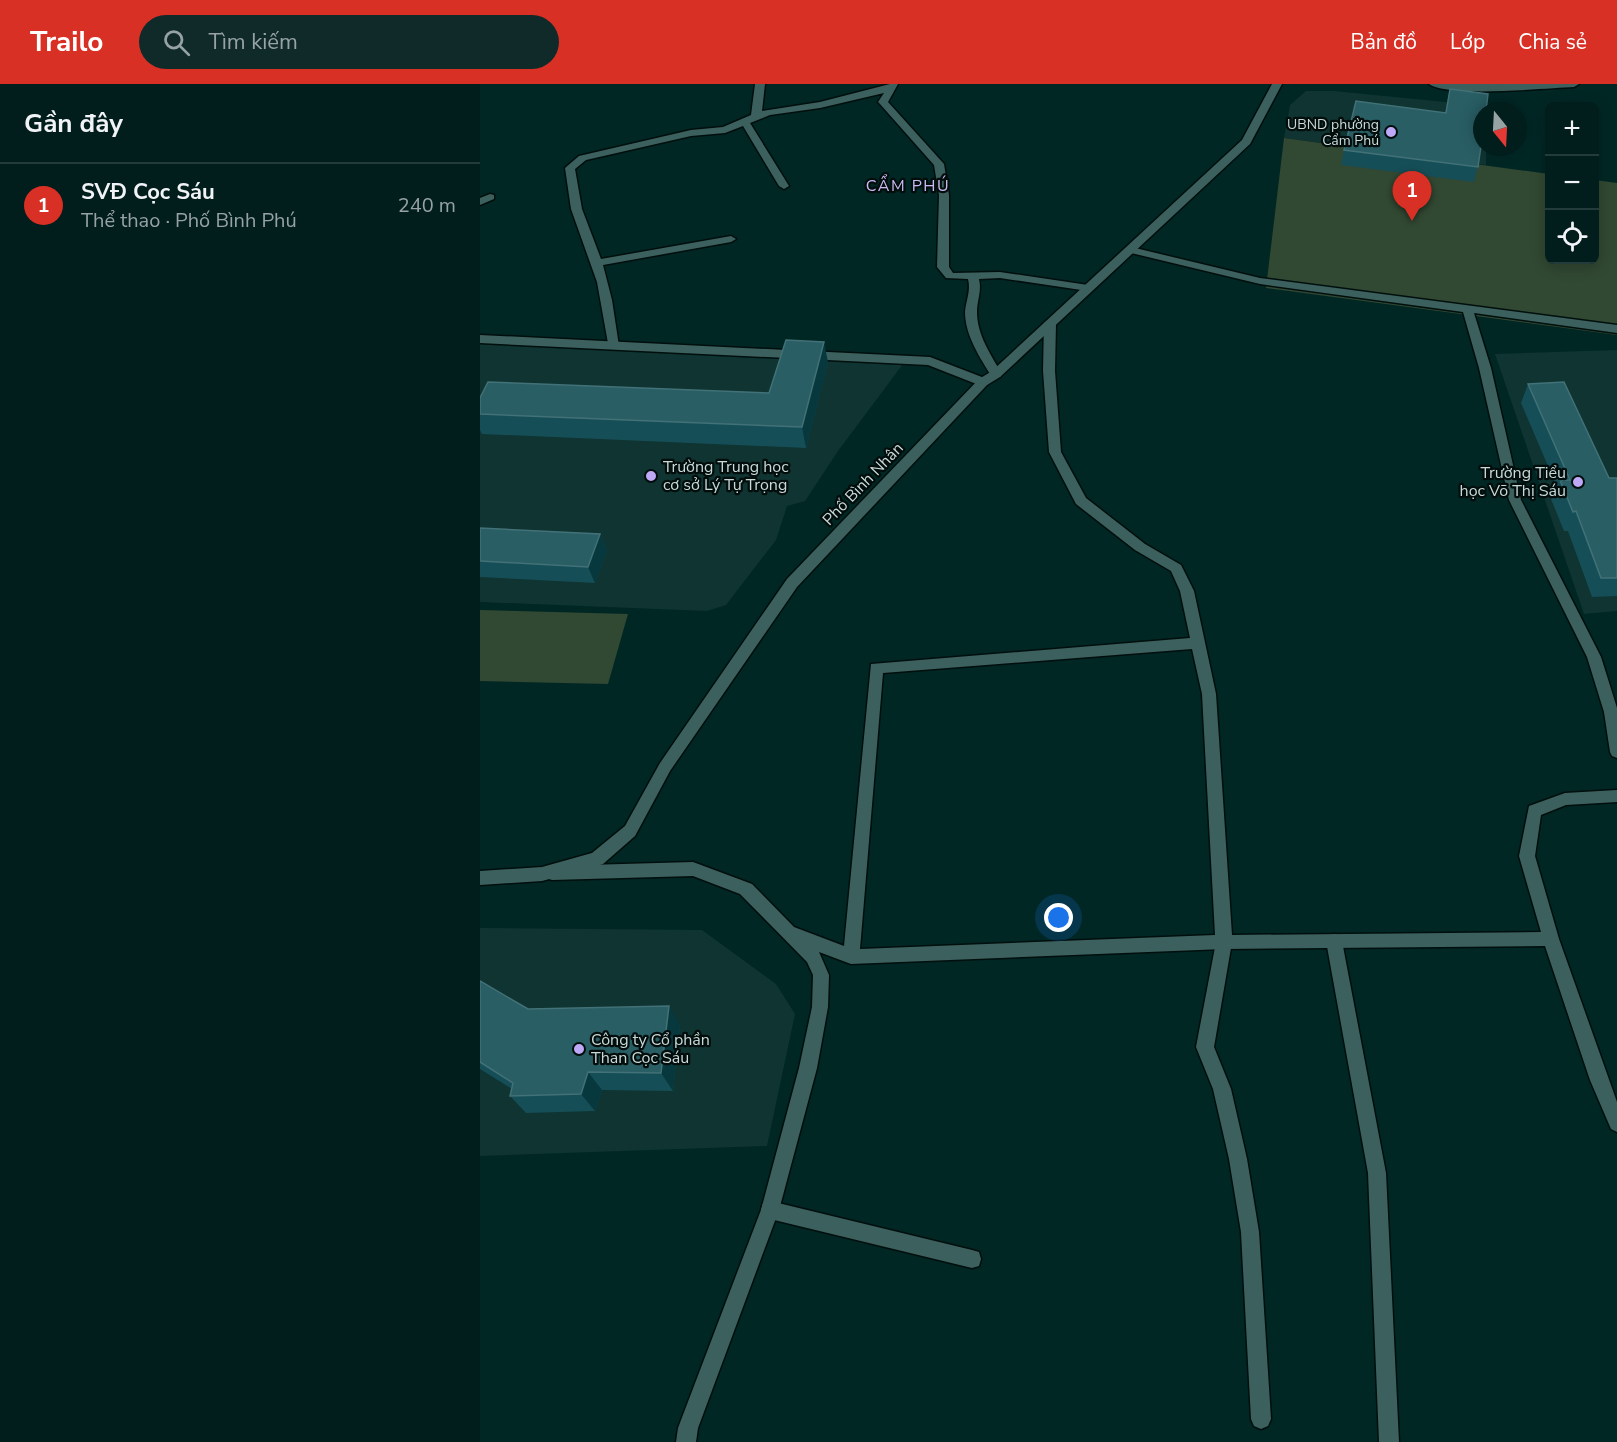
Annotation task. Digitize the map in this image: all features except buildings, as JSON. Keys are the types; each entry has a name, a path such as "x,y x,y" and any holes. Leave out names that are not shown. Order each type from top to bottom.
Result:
{"street":[{"path":"756,117 760,84"},
{"name":"Phố Bình Nhân","path":"480,878 542,874 597,859 630,831 665,767 792,583 983,382 996,374 1246,142 1278,84"},
{"path":"1434,84 1574,84"},
{"path":"614,346 606,292 578,218 570,180 570,168 583,158 691,133 725,130 768,112 820,105 894,86"},
{"path":"894,86 883,102 939,164 944,195 943,267 950,276 1000,275 1088,288"},
{"path":"745,122 784,186"},
{"path":"596,263 731,238"},
{"path":"1131,250 1260,281 1468,311 1617,329"},
{"path":"973,276 977,291 971,313 978,342 996,374"},
{"path":"1468,311 1485,368 1515,500 1594,657 1611,712 1617,752"},
{"path":"1050,323 1049,371 1055,452 1081,501 1140,547 1176,568 1187,591 1209,694 1224,942 1205,1047 1222,1089 1238,1159 1250,1232 1261,1419"},
{"path":"480,339 930,361 983,382"},
{"path":"851,957 876,668 1198,643"},
{"path":"1617,796 1565,799 1534,811 1527,856 1551,939 1599,1080 1617,1123"},
{"path":"542,874 693,869 746,890 813,957 821,975 820,1007 808,1068 770,1210 688,1428 686,1442"},
{"path":"788,932 851,957 1224,942 1551,939"},
{"path":"1334,941 1377,1173 1389,1442"},
{"path":"770,1210 972,1259"}],"shaded area":[{"path":"1306,91 1334,91 1473,105 1473,156 1486,156 1486,165 1284,138 1290,105"},
{"path":"1284,138 1545,173 1545,264 1599,264 1599,181 1617,183 1617,335 1266,288"},
{"name":"Trường Trung học cơ sở Lý Tự Trọng","path":"480,339 903,364 838,451 805,501 787,506 776,540 726,605 707,611 480,602"},
{"name":"Trường Tiểu học Võ Thị Sáu","path":"1617,350 1617,611 1584,614 1495,354"},
{"path":"480,610 628,614 608,684 480,681"},
{"path":"480,928 702,930 776,984 795,1014 767,1146 480,1156"}],"place":[{"name":"UBND phường Cẩm Phú","path":"1391,132"},
{"name":"SVĐ Cọc Sáu","path":"1412,221"},
{"name":"Trường Trung học cơ sở Lý Tự Trọng","path":"651,476"},
{"name":"Trường Tiểu học Võ Thị Sáu","path":"1578,482"},
{"name":"Công ty Cổ phần Than Cọc Sáu","path":"579,1049"}],"district":[{"name":"CẨM PHÚ","path":"908,186"}]}
